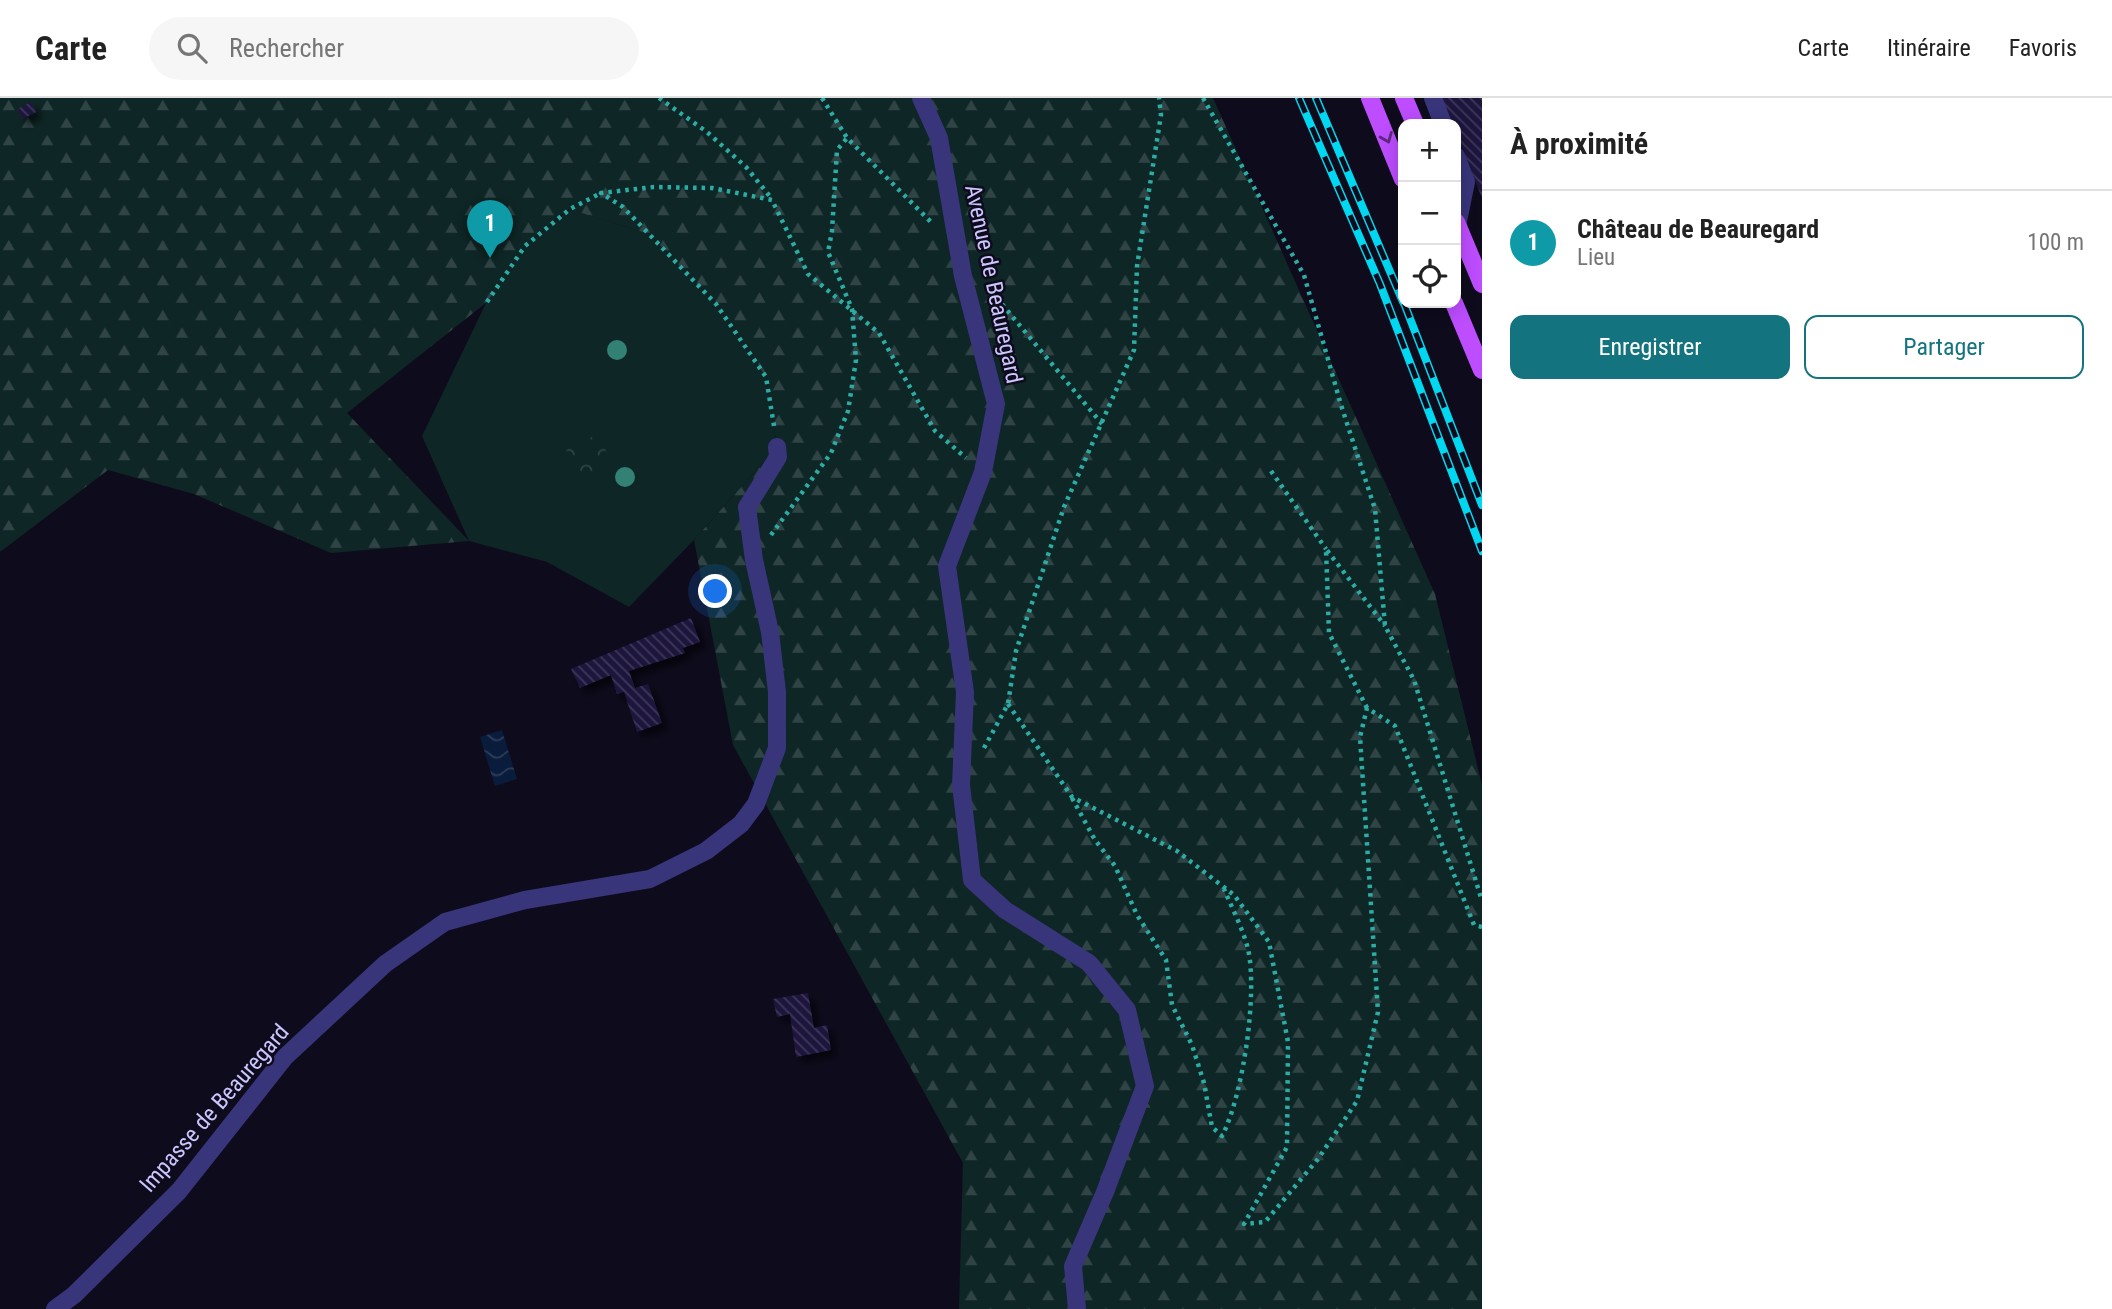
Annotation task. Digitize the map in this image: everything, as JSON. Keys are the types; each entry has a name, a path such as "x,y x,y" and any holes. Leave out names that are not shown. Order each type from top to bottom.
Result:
{"main road":[{"path":"1370,98 1398,167"},
{"path":"1405,98 1413,119"},
{"path":"1461,234 1482,284"},
{"path":"1456,308 1482,370"}],"street":[{"name":"Avenue de Beauregard","path":"921,98 939,138 963,276 996,404 983,472 947,566 965,692 961,785 972,880 1005,910 1089,963 1127,1010 1145,1086 1105,1192 1073,1266 1077,1309"},
{"path":"1433,98 1441,119"},
{"path":"1461,169 1466,182 1461,205"},
{"path":"754,560 747,507 778,457 777,447"},
{"name":"Impasse de Beauregard","path":"55,1309 74,1295 179,1191 285,1057 385,964 445,922 525,900 650,879 706,851 741,824 756,804 777,748 777,692 770,632 754,560"}],"path":[{"path":"659,98 707,132 746,167 772,200 808,274 879,333 935,431 983,472"},
{"path":"980,754 1008,704 1016,651 1064,507 1134,350 1137,266 1161,115 1159,98"},
{"path":"1203,98 1304,275 1341,405 1375,509 1385,626"},
{"path":"754,560 831,453 848,411 856,360 852,309 828,252 832,231 837,150 847,138"},
{"path":"487,302 525,246 569,209 601,193 654,187 712,188 772,200"},
{"path":"601,193 623,207 716,304 765,377 777,447"},
{"path":"1271,471 1385,626 1414,680 1482,901"},
{"path":"1326,549 1329,633 1367,708 1395,726 1474,925 1482,927"},
{"path":"1008,704 1072,797 1095,840 1115,866 1137,915 1166,960 1172,1005 1192,1045 1204,1083 1212,1127 1222,1136 1232,1118 1250,1021 1251,973 1247,948 1223,887"},
{"path":"1072,797 1177,850 1234,895 1269,942 1288,1042 1287,1147 1244,1224 1265,1222 1318,1158 1357,1101 1378,1012 1360,737 1367,708"}],"green space":[{"path":"0,98 1213,98 1435,594 1482,785 1482,1309 959,1309 963,1163 733,745 694,540 777,447 766,377 716,304 649,234 569,209 525,246 487,302 347,413 469,541 331,553 194,494 108,470 0,552"},
{"path":"570,209 649,234 716,304 766,377 777,447 694,540 629,607 547,562 469,541 422,436 487,301 525,246"},
{"path":"598,434 612,463 581,479 566,450"}],"water":[{"path":"502,730 517,779 495,786 480,737"}],"building":[{"path":"1441,98 1482,98 1482,198 1461,146 1461,119 1450,119"},
{"path":"31,102 36,112 22,119 17,109"},
{"path":"691,618 700,642 683,648 685,653 629,671 635,688 648,684 662,723 637,732 624,692 617,694 611,675 580,688 571,669"},
{"path":"808,993 814,1028 827,1025 831,1050 796,1057 790,1014 777,1017 773,999"}],"railway":[{"path":"1299,98 1380,284 1482,551"},
{"path":"1316,98 1398,290"},
{"path":"1406,308 1482,505"}],"place":[{"name":"Château de Beauregard","path":"490,258"}]}
